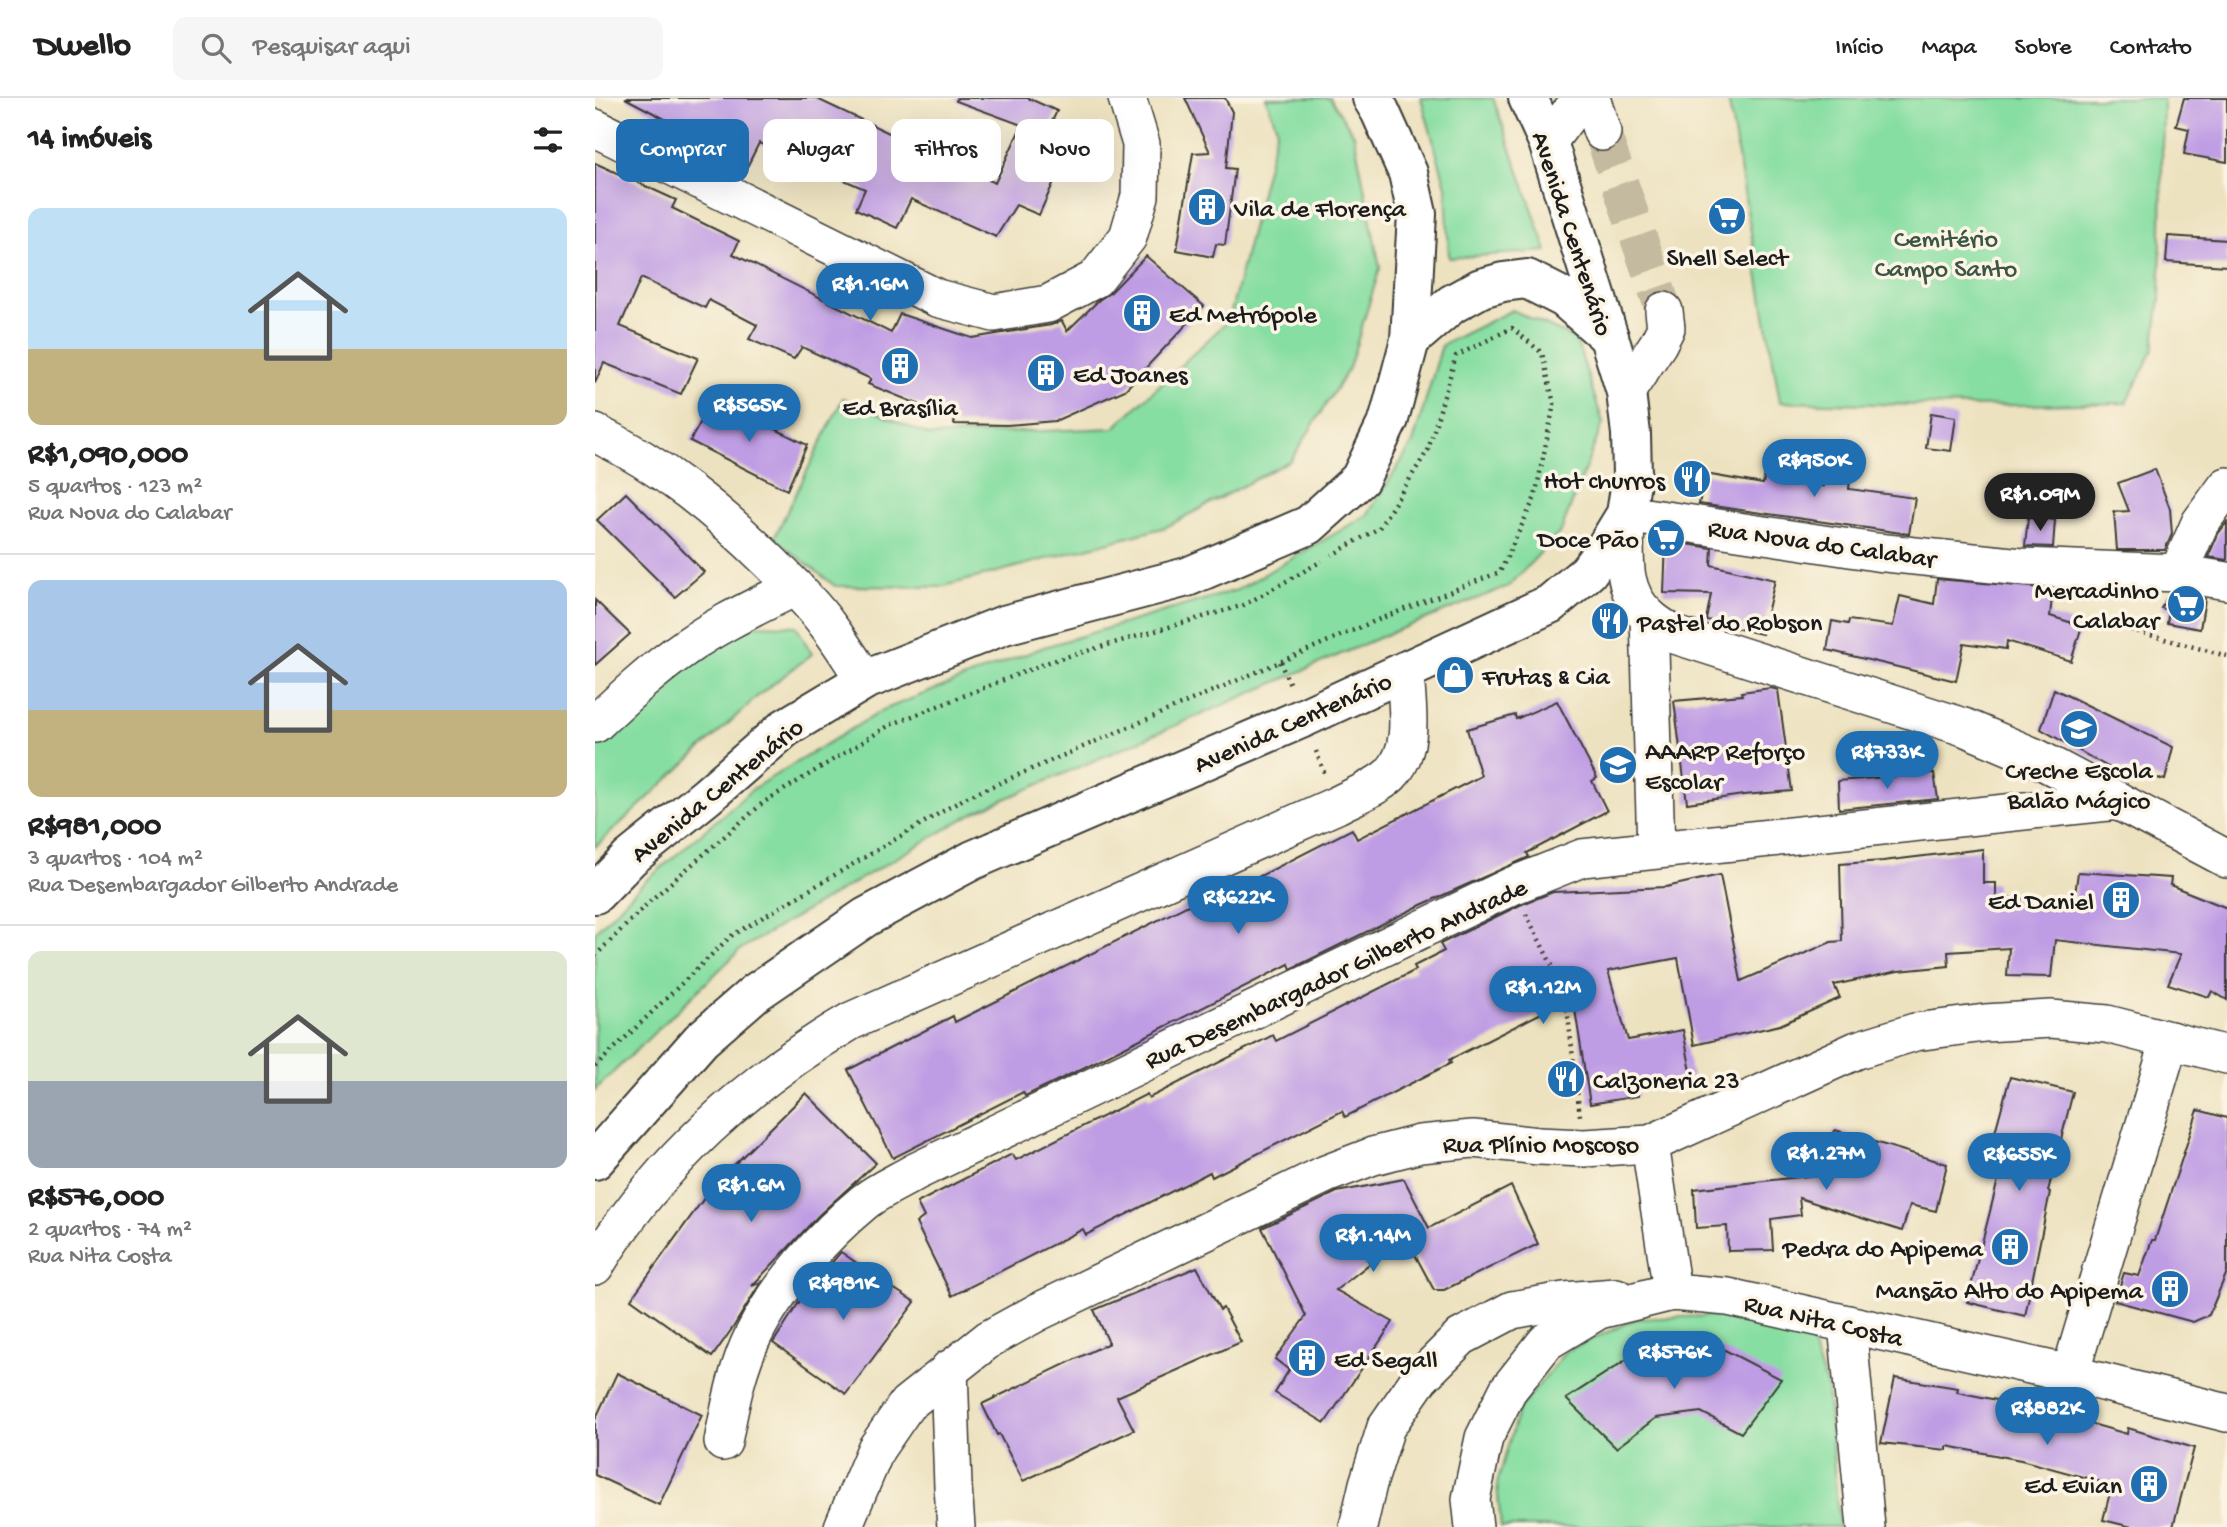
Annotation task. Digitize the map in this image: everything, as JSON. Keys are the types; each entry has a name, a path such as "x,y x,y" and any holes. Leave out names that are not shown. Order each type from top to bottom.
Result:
{"main road":[{"name":"Avenida Centenário","path":"595,894 630,858 785,728 865,681 1005,625 1187,577 1310,525 1360,479 1389,419 1410,340 1417,214 1408,173 1372,98"},
{"name":"Avenida Centenário","path":"595,1160 701,1040 755,993 866,917 973,860 1303,718 1550,604 1588,572 1626,514 1632,475 1626,392 1548,142 1528,98"},
{"path":"1410,340 1452,304 1481,288 1527,279 1564,298 1609,337"}],"street":[{"path":"595,128 937,298 994,313 1048,304 1095,279 1128,237 1140,196 1142,144 1127,98"},
{"path":"1548,142 1581,98"},
{"path":"1626,392 1658,344 1665,328 1664,311"},
{"path":"595,433 628,449 680,484 739,531 825,621 865,681"},
{"path":"2178,573 2200,523 2227,486"},
{"path":"1626,514 1625,577 1634,601 1649,617 1675,635 1964,727 2038,758 2227,859"},
{"name":"Rua Nova do Calabar","path":"1626,514 1876,552 2022,567 2178,573 2227,581"},
{"path":"595,724 640,683 687,647 735,617 795,587"},
{"path":"1649,617 1656,849"},
{"path":"595,1266 658,1180 722,1114 766,1077 813,1043 851,1021 1337,806 1390,775 1403,757 1408,739 1405,670"},
{"name":"Rua Desembargador Gilberto Andrade","path":"723,1442 736,1382 754,1334 783,1288 820,1242 866,1201 915,1172 1512,886 1582,858 2118,801"},
{"name":"Rua Plínio Moscoso","path":"843,1527 876,1450 907,1404 989,1339 1038,1312 1326,1174 1373,1156 1420,1144 1473,1139 1584,1148 1650,1144 1857,1050 1915,1032 1985,1023 2050,1019 2107,1024 2227,1055"},
{"path":"2070,1374 2170,1040"},
{"path":"1358,1527 1386,1427 1420,1378 1461,1337 1512,1310 1564,1301 1672,1292 1650,1144"},
{"name":"Rua Nita Costa","path":"1474,1527 1471,1499 1484,1438 1508,1390 1546,1342 1599,1310 1672,1292 1728,1297 2070,1374 2227,1413"},
{"path":"1847,1324 1866,1527"},
{"path":"949,1369 956,1527"}],"path":[{"path":"595,956 651,900 764,802 890,725 1049,662 1244,605 1380,528 1429,450 1456,356 1512,328 1542,354 1554,404 1535,497 1500,572 1365,625 967,797 731,936 595,1067"},
{"path":"2125,628 2227,656"},
{"path":"1303,718 1337,806"},
{"path":"1512,886 1565,991 1584,1148"}],"green space":[{"path":"1266,98 1330,98 1354,135 1380,268 1349,368 1291,460 1166,527 941,587 835,586 774,538 843,398 930,436 1114,428 1229,320 1277,128"},
{"path":"1421,98 1493,98 1547,251 1449,258 1446,186"},
{"name":"Cemitério Campo Santo","path":"1728,98 2163,98 2160,298 2153,350 2126,403 1971,406 1780,402"},
{"path":"1512,310 1576,339 1603,423 1561,531 1509,586 1383,636 975,812 741,949 595,1090 595,932 639,887 754,788 883,710 1044,647 1237,590 1367,515 1413,443 1442,345"},
{"path":"753,625 796,626 812,654 759,695 595,847 595,747 709,645"},
{"path":"1730,1315 1808,1334 1827,1387 1839,1527 1501,1527 1497,1484 1518,1411 1566,1351 1636,1319"}],"building":[{"path":"625,98 815,98 859,119 763,119 763,145 759,143 749,163 749,119 665,119"},
{"path":"957,98 1028,98 1057,111 1053,119 1015,119 1015,122 956,101"},
{"name":"Vila de Florença","path":"1185,98 1225,98 1232,112 1226,168 1235,169 1225,245 1216,244 1213,257 1177,250 1193,153 1210,152"},
{"path":"2184,98 2227,98 2227,162 2184,154 2189,129 2176,126"},
{"path":"877,127 891,134 891,182 1001,182 1001,170 1015,140 1015,182 1054,182 1039,215 1016,205 996,237 911,199 897,228 856,209 865,189 849,182 877,182"},
{"path":"595,163 616,173 616,182 637,182 676,200 672,208 739,241 733,254 891,333 900,314 972,338 1062,321 1067,331 1146,256 1204,306 1125,390 1055,421 1007,425 954,424 955,419 868,384 871,379 802,347 794,359 749,339 757,325 709,300 705,308 641,278 620,326 698,358 681,394 604,363 595,383"},
{"path":"2168,236 2227,240 2227,266 2166,262"},
{"path":"714,398 807,445 787,490 690,441"},
{"path":"1931,413 1956,417 1951,451 1926,448"},
{"path":"1826,454 1852,457 1849,489 1915,498 1909,534 1699,504 1705,474 1763,484 1765,474 1823,486"},
{"path":"2155,469 2170,509 2172,534 2165,550 2117,550 2114,512 2129,511 2118,483"},
{"path":"626,493 704,572 675,597 597,520"},
{"path":"2028,517 2055,520 2053,547 2025,546"},
{"path":"2227,522 2227,560 2208,557 2218,534"},
{"path":"1666,541 1712,548 1711,565 1775,580 1762,634 1735,628 1736,625 1706,620 1711,594 1664,593"},
{"path":"1937,579 2053,589 2050,616 2082,626 2071,661 2007,641 2006,649 1964,643 1956,681 1827,650 1832,621 1848,624 1849,620 1893,626 1900,596 1934,604"},
{"path":"2169,594 2205,599 2200,629 2167,623 2169,610 2161,608"},
{"path":"595,600 630,634 595,665"},
{"path":"1771,688 1778,690 1792,791 1687,803 1674,701 1742,695 1741,692"},
{"path":"2054,689 2173,747 2165,780 2117,768 2115,771 2041,729"},
{"path":"1557,701 1597,778 1592,781 1607,811 1527,853 1529,857 1421,905 1291,969 1289,964 1073,1073 1025,1096 1023,1092 893,1158 848,1070 953,1016 955,1022 1218,890 1221,896 1352,829 1357,839 1481,776 1467,729 1515,715 1516,719"},
{"path":"1934,773 1938,799 1839,809 1838,781"},
{"path":"1983,849 1983,883 1996,883 1996,897 2074,902 2078,872 2171,878 2170,885 2227,908 2227,1000 2212,991 2209,997 2168,984 2181,954 2055,940 2051,977 2007,976 2009,948 1948,952 1949,966 1898,971 1834,985 1840,998 1780,1025 1694,1045 1678,958 1608,971 1628,1040 1683,1030 1692,1077 1636,1087 1638,1096 1590,1104 1573,997 1345,1117 1342,1111 1212,1177 1210,1172 1086,1235 1083,1229 952,1296 916,1223 924,1217 917,1203 1012,1154 1016,1160 1147,1094 1149,1098 1273,1035 1276,1041 1416,970 1414,966 1444,951 1440,944 1553,892 1666,887 1720,875 1741,981 1831,942 1842,941 1840,864"},
{"path":"2010,1077 2073,1092 2048,1191 2050,1192 2025,1316 1967,1302 2001,1168 1986,1165"},
{"path":"806,1093 876,1163 819,1215 752,1286 761,1282 712,1357 631,1299 713,1186"},
{"path":"2198,1110 2227,1118 2227,1272 2209,1315 2193,1322 2115,1301 2124,1273 2139,1276 2152,1240 2155,1240"},
{"path":"1835,1130 1947,1164 1936,1211 1910,1205 1902,1231 1799,1198 1801,1215 1771,1219 1773,1250 1728,1251 1727,1226 1696,1228 1694,1189 1817,1175"},
{"path":"1404,1179 1429,1228 1511,1186 1538,1244 1444,1290 1434,1290 1405,1236 1336,1290 1393,1322 1325,1423 1275,1393 1289,1370 1275,1359 1306,1316 1262,1228 1337,1192"},
{"path":"841,1252 915,1302 846,1394 773,1343 805,1293"},
{"path":"1197,1267 1241,1342 1117,1397 1134,1430 1023,1481 982,1404 1109,1343 1094,1310"},
{"path":"1669,1348 1723,1349 1781,1379 1741,1433 1701,1412 1656,1418 1616,1448 1566,1399 1626,1360"},
{"path":"617,1373 702,1415 659,1505 595,1475 595,1420"},
{"path":"1895,1378 1958,1388 1957,1392 2036,1408 2127,1434 2128,1428 2194,1448 2173,1527 2132,1527 2103,1520 2112,1485 2021,1460 1947,1446 1947,1450 1881,1443"}],"tunnel":[{"path":"1602,132 1664,311"}],"place":[{"name":"Vila de Florença","path":"1207,207"},
{"name":"Shell Select","path":"1727,216"},
{"name":"Ed Metrópole","path":"1142,313"},
{"name":"Ed Brasília","path":"900,366"},
{"name":"Ed Joanes","path":"1046,373"},
{"name":"Hot churros","path":"1692,479"},
{"name":"Doce Pão","path":"1666,538"},
{"name":"Mercadinho Calabar","path":"2186,604"},
{"name":"Pastel do Robson","path":"1610,621"},
{"name":"Frutas & Cia","path":"1455,675"},
{"name":"Creche Escola Balão Mágico","path":"2079,729"},
{"name":"AAARP Reforço Escolar","path":"1618,765"},
{"name":"Ed Daniel","path":"2121,900"},
{"name":"Calzoneria 23","path":"1566,1079"},
{"name":"Pedra do Apipema","path":"2010,1247"},
{"name":"Mansão Alto do Apipema","path":"2170,1289"},
{"name":"Ed Segall","path":"1307,1358"},
{"name":"Ed Evian","path":"2149,1484"}]}
